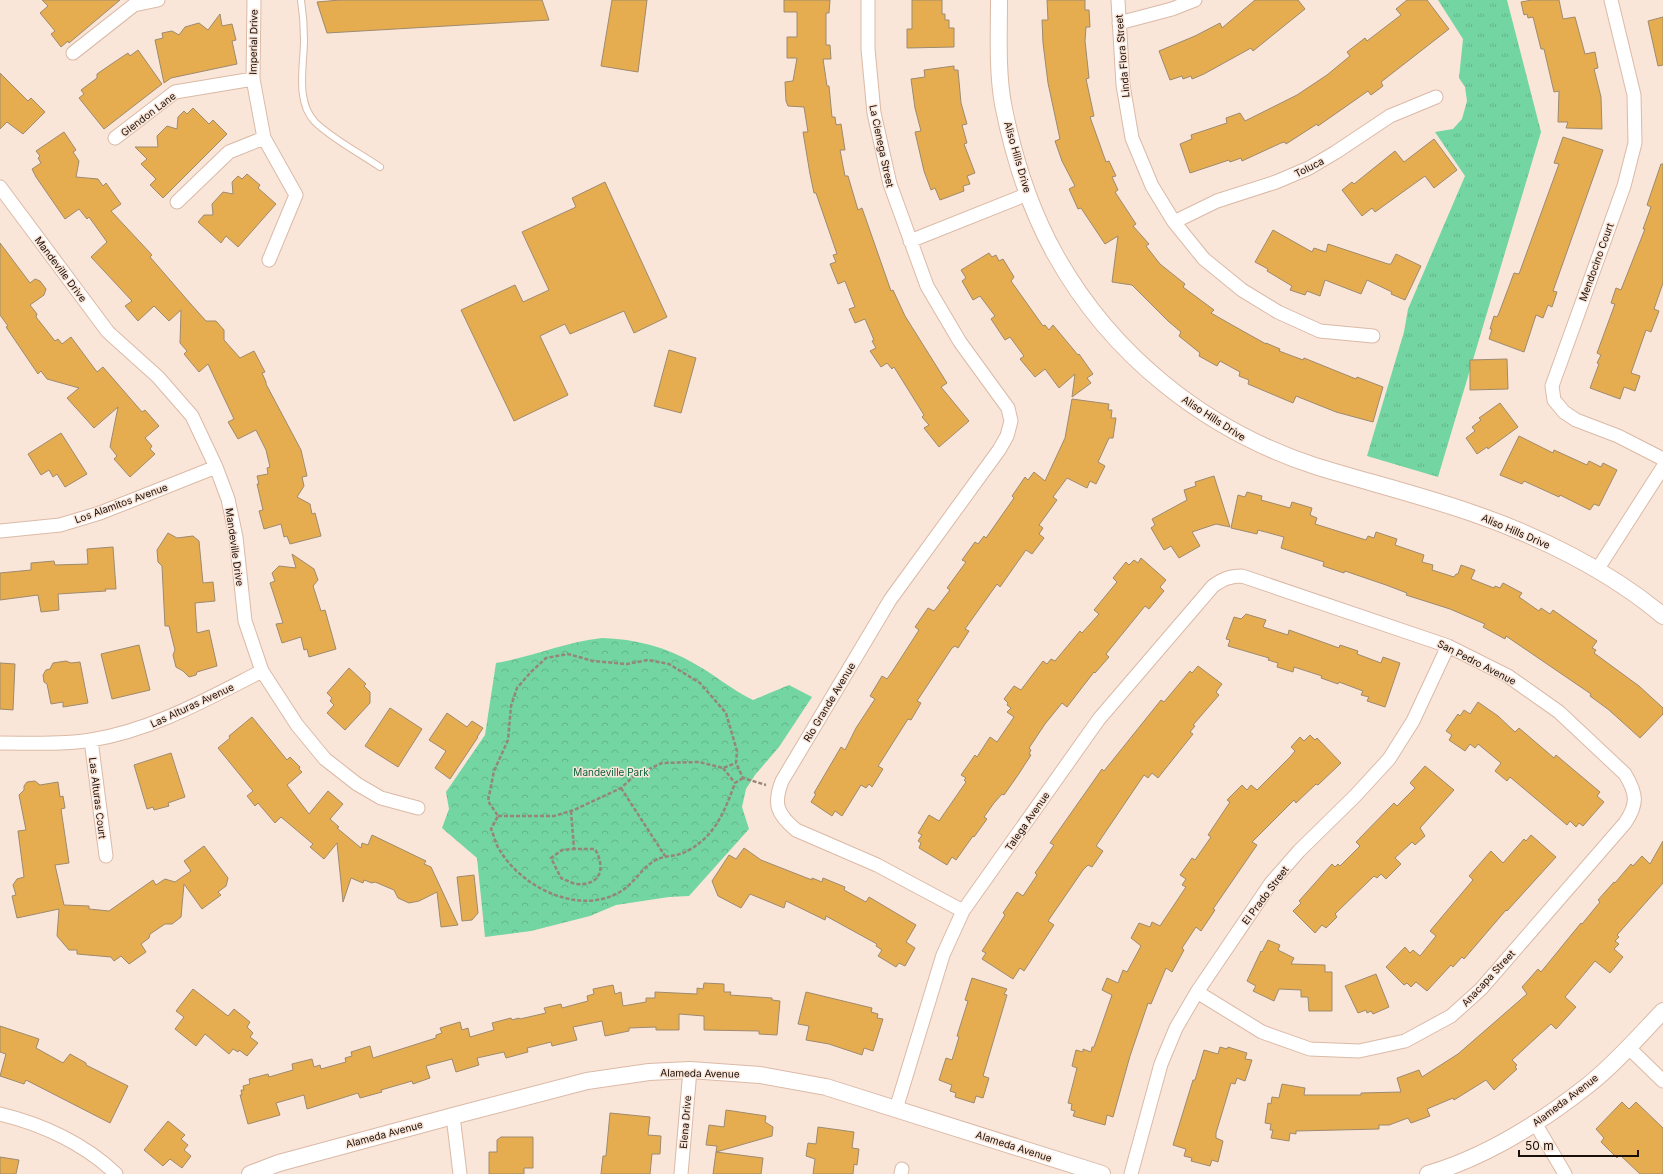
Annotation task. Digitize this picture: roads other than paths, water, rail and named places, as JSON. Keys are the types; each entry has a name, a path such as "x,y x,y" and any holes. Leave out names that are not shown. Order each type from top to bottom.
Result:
{"street":[{"path":"72,54 134,5 158,0"},
{"name":"Imperial Drive","path":"254,0 252,80 264,138 296,195 269,260"},
{"name":"La Cienega Street","path":"868,0 868,49 874,113 890,184 927,286 960,342 1002,398 1008,408 1011,421"},
{"name":"Aliso Hills Drive","path":"999,0 999,54 1003,102 1014,149 1028,194 1055,254 1096,315 1142,366 1194,408 1251,442 1313,465 1473,513 1533,537 1597,570 1651,606 1663,616"},
{"name":"Linda Flora Street","path":"1118,0 1123,85 1132,138 1152,186 1174,222 1204,259 1242,290 1278,312 1320,331 1373,336"},
{"path":"1119,23 1172,9 1195,0"},
{"name":"Mendocino Court","path":"1611,0 1634,95 1635,143 1624,186 1555,373 1552,386 1554,400 1564,412 1576,420 1618,436 1663,459"},
{"name":"Glendon Lane","path":"115,138 174,92 252,80"},
{"name":"Toluca","path":"1174,222 1217,201 1276,182 1309,168 1390,116 1436,97"},
{"path":"177,202 229,152 264,138"},
{"name":"Mandeville Drive","path":"0,187 108,332 158,377 192,416 216,467 228,499 236,537 245,621 262,671 297,725 325,759 357,784 381,798 418,808"},
{"path":"910,241 1028,194"},
{"name":"Rio Grande Avenue","path":"963,911 877,865 796,830 786,822 777,809 776,795 778,789 890,600 999,450 1011,421"},
{"name":"Los Alamitos Avenue","path":"0,532 60,525 100,514 216,467"},
{"path":"1597,570 1663,467"},
{"name":"San Pedro Avenue","path":"1231,576 1247,578 1448,646 1508,676 1558,712 1625,774 1632,786 1635,798"},
{"name":"Talega Avenue","path":"896,1109 943,955 963,911 1099,719 1213,586 1221,580 1231,576"},
{"name":"El Prado Street","path":"1131,1174 1161,1064 1176,1028 1196,992 1271,883 1299,851 1355,796 1389,759 1413,721 1448,646"},
{"name":"Las Alturas Avenue","path":"0,743 52,744 91,740 131,731 168,718 262,671"},
{"name":"Las Alturas Court","path":"91,740 106,856"},
{"name":"Anacapa Street","path":"1196,992 1262,1032 1310,1049 1360,1051 1406,1042 1451,1016 1481,989 1625,823 1632,812 1635,798"},
{"name":"Alameda Avenue","path":"1428,1174 1488,1151 1535,1124 1588,1085 1663,1011"},
{"path":"1628,1047 1663,1081"},
{"name":"Alameda Avenue","path":"250,1174 279,1163 587,1081 649,1072 690,1070 760,1075 826,1087 1102,1174"},
{"name":"Elena Drive","path":"680,1174 690,1070"},
{"path":"0,1114 20,1119 66,1138 116,1174"},
{"path":"453,1116 460,1174"},
{"path":"1535,1124 1565,1174"}],"lane":[{"path":"301,0 304,38 302,88 304,101 308,112 322,128 380,167"}],"park label":[{"name":"Mandeville Park","path":"611,772"}]}
